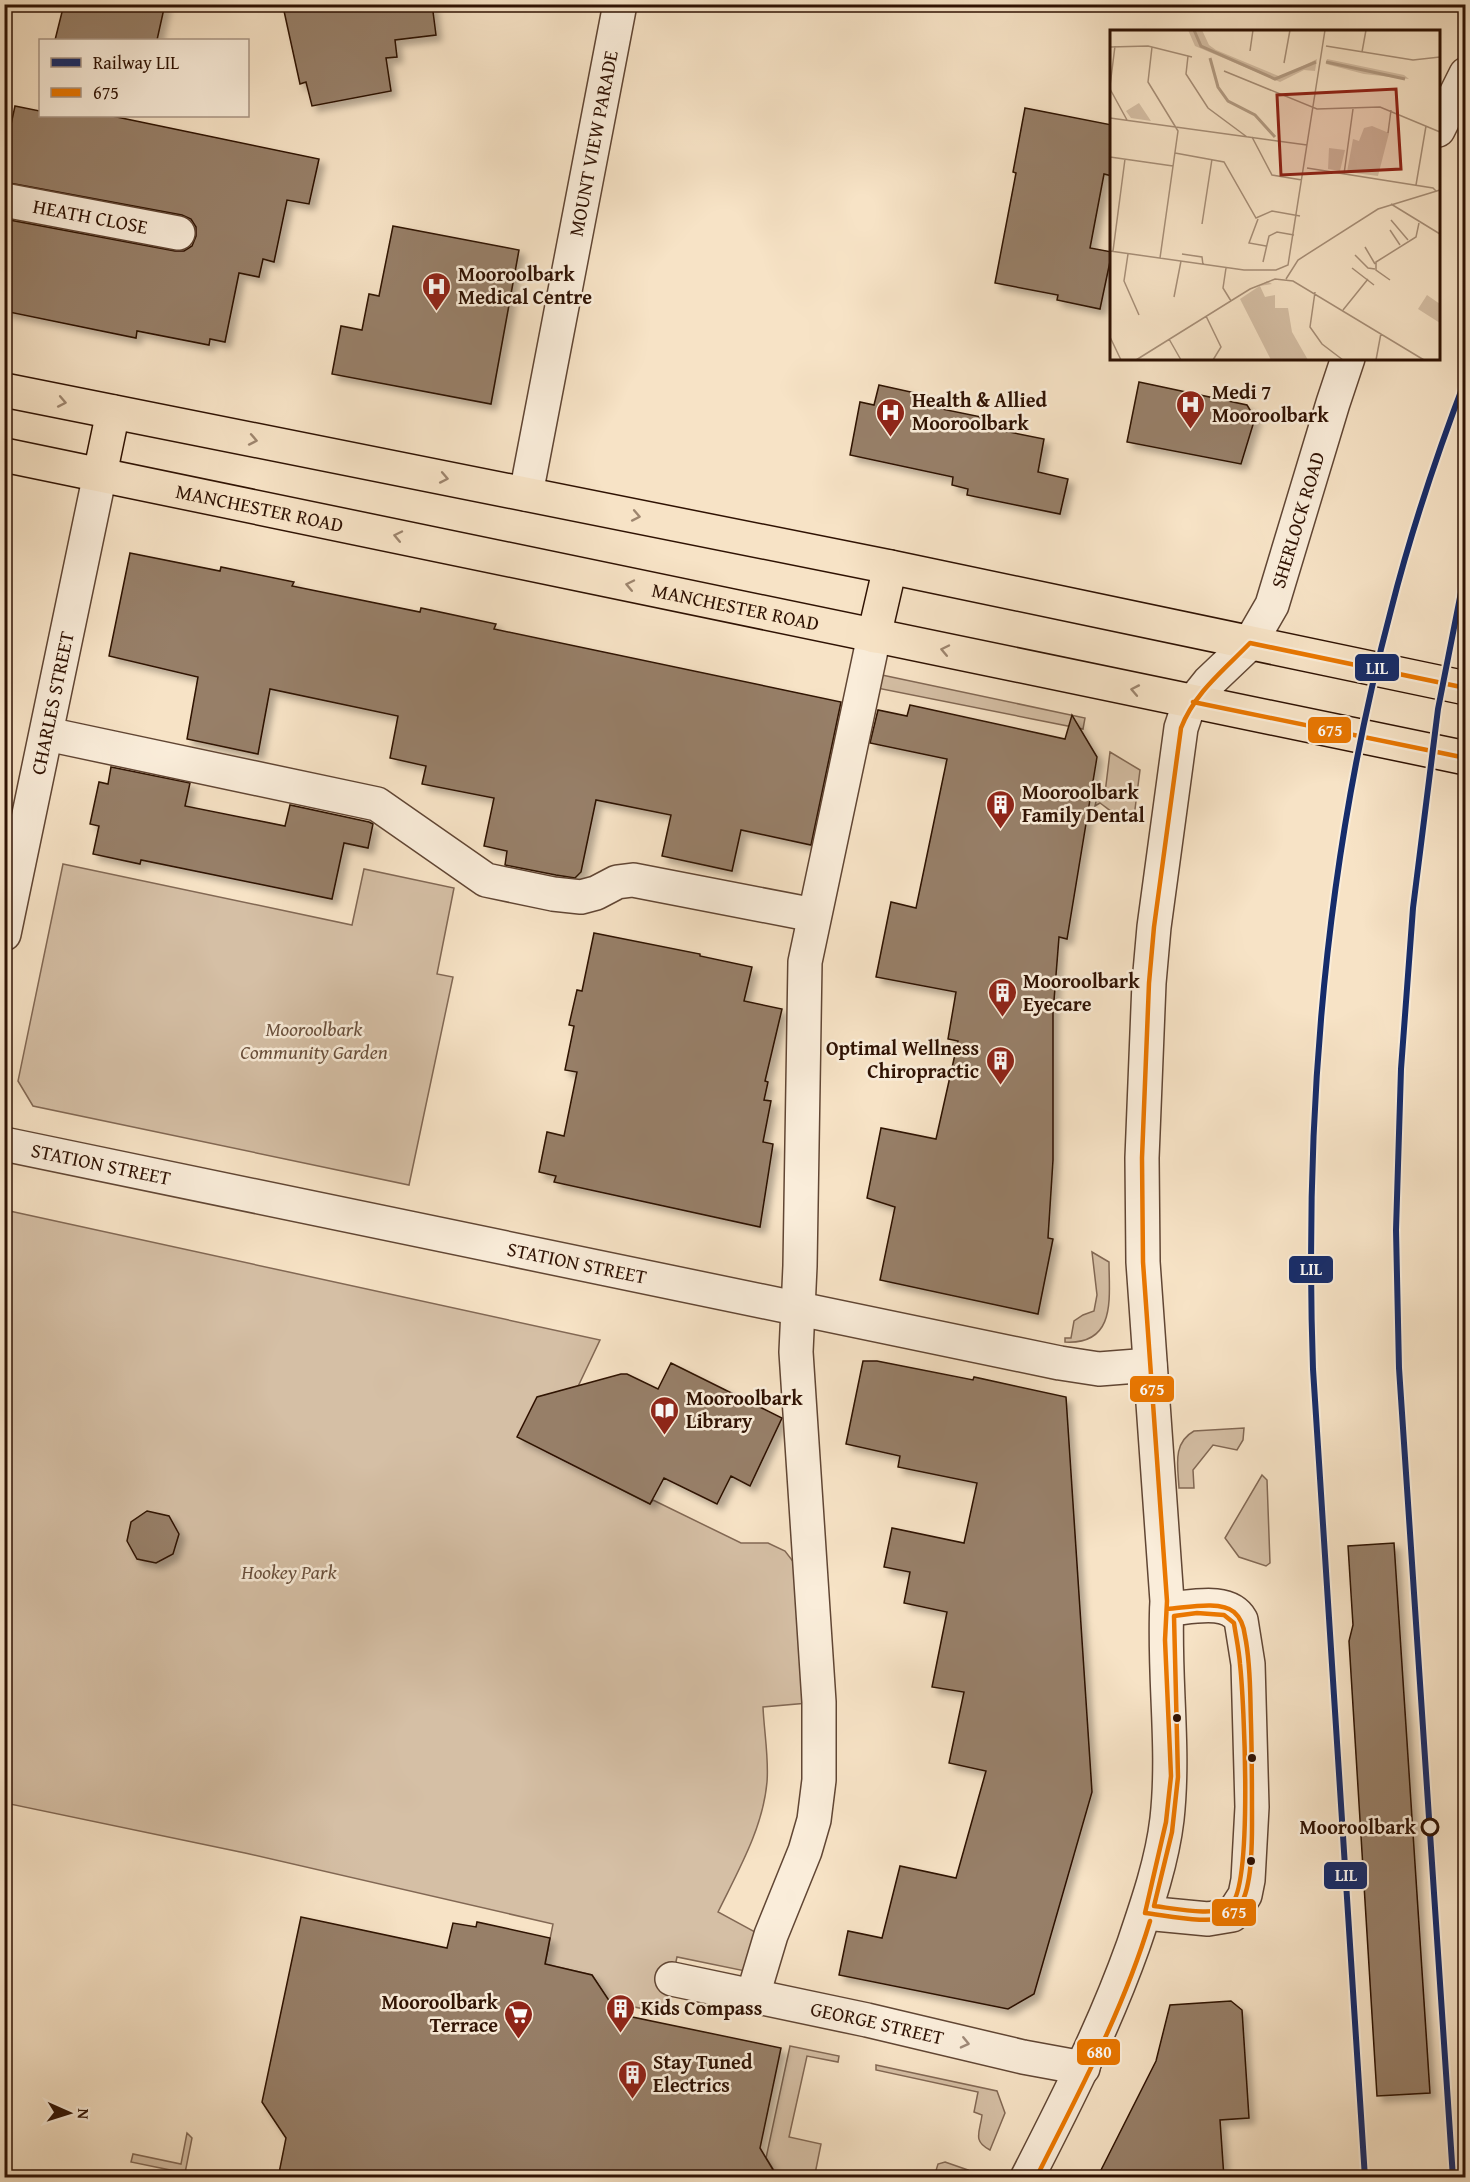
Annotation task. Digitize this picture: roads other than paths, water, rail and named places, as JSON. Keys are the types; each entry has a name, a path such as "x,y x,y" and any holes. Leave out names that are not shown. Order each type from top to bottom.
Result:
{"main road":[{"path":"4,390 890,567 1466,688"},
{"path":"100,474 113,412"},
{"name":"MANCHESTER ROAD","path":"4,455 1466,758"},
{"path":"874,636 890,567"}],"street":[{"name":"MOUNT VIEW PARADE","path":"526,494 620,4"},
{"path":"1440,126 1466,74"},
{"name":"HEATH CLOSE","path":"4,200 178,232"},
{"name":"SHERLOCK ROAD","path":"1027,2178 1083,2068 1107,2013 1145,1913 1166,1822 1171,1776 1165,1640 1167,1609 1143,1262 1142,1158 1149,982 1178,750 1184,719 1193,702 1209,682 1250,643 1267,615 1277,591 1347,360"},
{"name":"CHARLES STREET","path":"4,934 100,474"},
{"path":"753,1995 771,1935 811,1830 819,1780 819,1702 796,1352 805,962 874,636"},
{"path":"47,734 377,804 486,880 554,894 581,897 596,893 617,882 633,880 814,915"},
{"name":"STATION STREET","path":"4,1144 1068,1365 1100,1369 1150,1365"},
{"path":"1145,1913 1208,1919 1232,1915 1245,1895 1250,1865 1251,1734 1248,1664 1241,1620 1230,1609 1219,1606 1167,1609"},
{"name":"GEORGE STREET","path":"672,1979 867,2020 1023,2057 1083,2068"}],"rail line":[{"name":"LIL","path":"1365,2178 1313,1369 1312,1178 1317,1082 1324,986 1335,891 1350,796 1369,703 1407,551 1466,378"},
{"name":"LIL","path":"1453,2178 1399,1368 1396,1230 1401,1069 1413,908 1438,709 1466,567"}],"place":[{"name":"Mooroolbark Medical Centre","path":"437,312"},
{"name":"Medi 7 Mooroolbark","path":"1191,430"},
{"name":"Health & Allied Mooroolbark","path":"891,438"},
{"name":"Mooroolbark Family Dental","path":"1001,830"},
{"name":"Mooroolbark Eyecare","path":"1002,1018"},
{"name":"Optimal Wellness Chiropractic","path":"1000,1086"},
{"name":"Mooroolbark Library","path":"665,1436"},
{"name":"Mooroolbark","path":"1430,1827"},
{"name":"Kids Compass","path":"620,2034"},
{"name":"Mooroolbark Terrace","path":"519,2040"},
{"name":"Stay Tuned Electrics","path":"632,2100"}],"park label":[{"name":"Mooroolbark Community Garden","path":"314,1040"},
{"name":"Hookey Park","path":"289,1572"}]}
